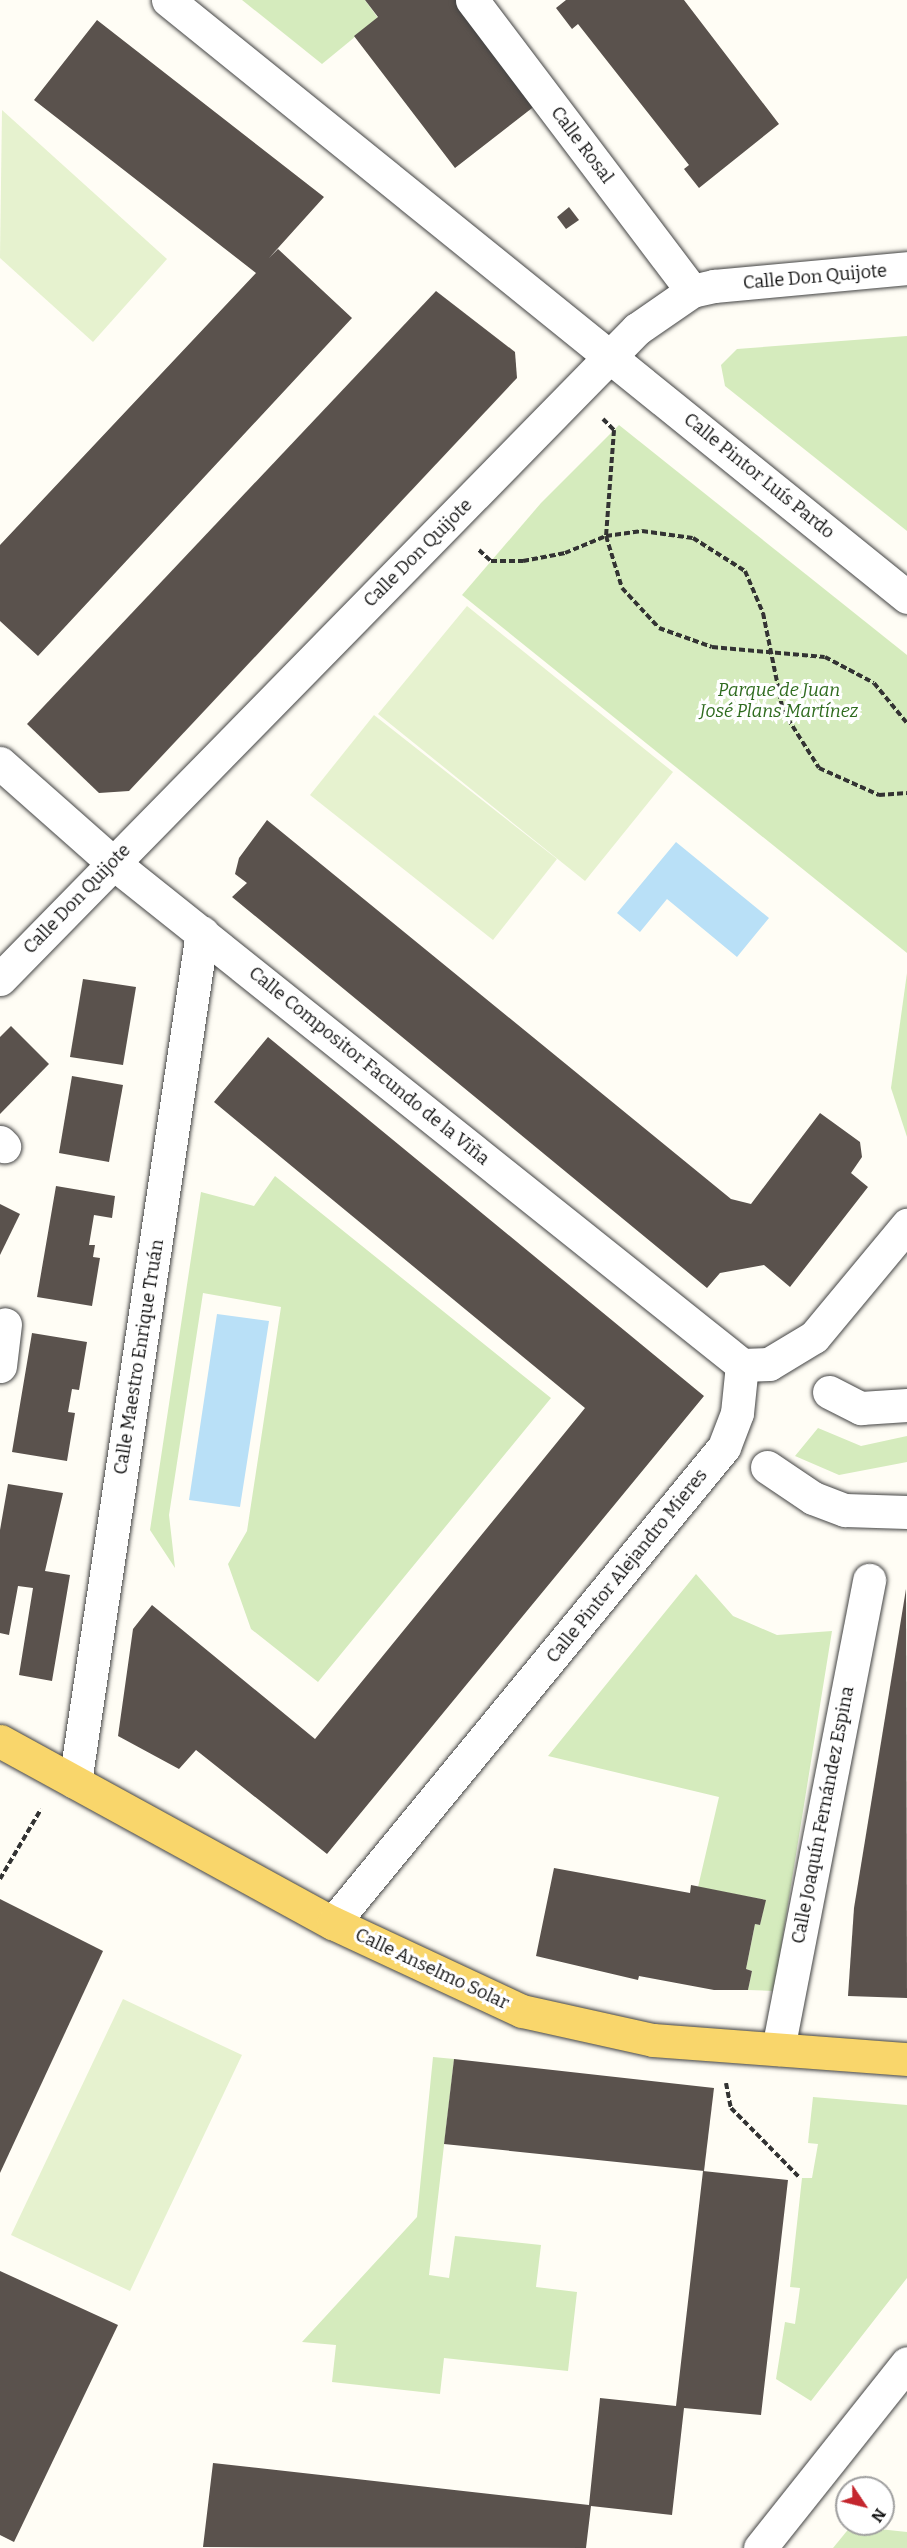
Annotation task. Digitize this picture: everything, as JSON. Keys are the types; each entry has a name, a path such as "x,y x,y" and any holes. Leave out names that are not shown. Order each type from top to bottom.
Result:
{"main road":[{"name":"Calle Anselmo Solar","path":"0,1742 333,1923 522,2011 652,2040 907,2059"}],"street":[{"name":"Calle Pintor Luís Pardo","path":"168,0 907,597"},
{"name":"Calle Rosal","path":"472,0 692,291"},
{"name":"Calle Don Quijote","path":"0,979 112,862 637,329 692,291 907,268"},
{"name":"Calle Compositor Facundo de la Viña","path":"0,763 112,862 742,1365"},
{"name":"Calle Maestro Enrique Truán","path":"75,1782 202,932"},
{"path":"742,1365 769,1364 814,1337 907,1225"},
{"path":"0,1366 5,1324"},
{"name":"Calle Pintor Alejandro Mieres","path":"333,1923 724,1447 737,1413 742,1365"},
{"path":"829,1392 861,1408 907,1404"},
{"path":"767,1467 813,1498 845,1510 907,1512"},
{"name":"Calle Joaquín Fernández Espina","path":"778,2049 869,1580"},
{"path":"760,2548 907,2363"}],"path":[{"path":"575,392 614,430 606,536 622,588 659,628 712,648 770,650 825,657 874,683 907,723"},
{"path":"479,550 491,561 523,561 565,553 606,536 642,531 693,538 745,571 763,613 783,711 819,768 879,795 907,793"},
{"path":"0,1879 45,1800"},
{"path":"725,2077 731,2108 799,2177"}],"green space":[{"path":"242,0 365,0 378,18 322,64"},
{"path":"2,110 167,259 93,342 0,258"},
{"path":"907,336 907,531 725,386 721,365 737,349"},
{"name":"Parque de Juan José Plans Martínez","path":"619,425 907,655 907,953 462,595 541,503"},
{"path":"467,606 673,772 585,881 378,714"},
{"path":"374,715 557,859 493,940 310,795"},
{"path":"907,973 907,1137 891,1088"},
{"path":"275,1176 551,1398 318,1682 251,1629 228,1564 247,1531 281,1307 203,1293 169,1515 175,1568 150,1530 201,1192 254,1206"},
{"path":"818,1428 861,1446 907,1436 907,1462 839,1475 795,1456"},
{"path":"696,1574 733,1616 777,1635 832,1631 774,1991 748,1990 752,1971 746,1969 755,1924 760,1925 765,1900 698,1887 719,1797 548,1756"},
{"path":"123,1999 242,2055 130,2291 11,2235"},
{"path":"433,2057 454,2059 429,2275 449,2278 455,2236 541,2245 536,2287 577,2292 568,2371 444,2358 440,2394 332,2382 336,2345 302,2342 417,2217"},
{"path":"813,2097 907,2105 907,2278 811,2401 776,2379 785,2322 795,2324 800,2288 790,2287 802,2178 812,2178 818,2144 808,2143"},
{"path":"895,2531 907,2532 907,2548 833,2548 843,2536 895,2536"}],"water":[{"path":"676,842 769,918 737,957 667,899 640,932 617,913"},
{"path":"217,1314 269,1321 240,1507 189,1500"}],"building":[{"path":"365,0 456,0 536,105 455,168 354,36 378,17"},
{"path":"566,0 684,0 779,124 699,188 684,169 689,165 578,24 572,29 556,8"},
{"path":"97,20 324,197 269,258 278,249 352,318 38,656 0,621 0,545 256,273 34,100"},
{"path":"569,207 579,220 566,229 557,217"},
{"path":"436,291 515,352 517,378 129,791 99,793 27,724"},
{"path":"267,820 731,1199 751,1204 820,1113 860,1142 862,1157 851,1173 868,1187 790,1287 764,1265 720,1273 707,1288 232,897 247,883 235,874 239,858"},
{"path":"83,979 136,987 123,1065 70,1057"},
{"path":"11,1026 49,1064 0,1114 0,1037"},
{"path":"268,1037 704,1396 327,1854 196,1750 179,1769 118,1736 133,1629 152,1605 315,1739 585,1408 214,1102"},
{"path":"72,1076 123,1085 109,1162 59,1153"},
{"path":"56,1186 115,1196 112,1218 94,1215 89,1245 95,1245 93,1257 100,1258 92,1306 37,1297"},
{"path":"0,1204 20,1214 0,1255"},
{"path":"32,1333 87,1342 79,1390 72,1389 68,1412 75,1413 67,1461 12,1452"},
{"path":"8,1484 63,1493 45,1571 70,1575 52,1681 19,1675 33,1588 18,1586 9,1635 0,1633 0,1530"},
{"path":"906,1589 907,1998 848,1996 854,1908"},
{"path":"554,1868 690,1893 691,1885 766,1900 760,1925 755,1924 746,1969 752,1971 748,1990 714,1990 639,1976 638,1980 536,1956"},
{"path":"0,1899 103,1951 0,2173"},
{"path":"454,2059 714,2088 704,2171 444,2144"},
{"path":"703,2171 788,2180 761,2415 684,2408 672,2515 591,2506 586,2548 203,2547 213,2463 589,2505 600,2398 676,2406"},
{"path":"0,2271 118,2325 14,2542 0,2535"}]}
